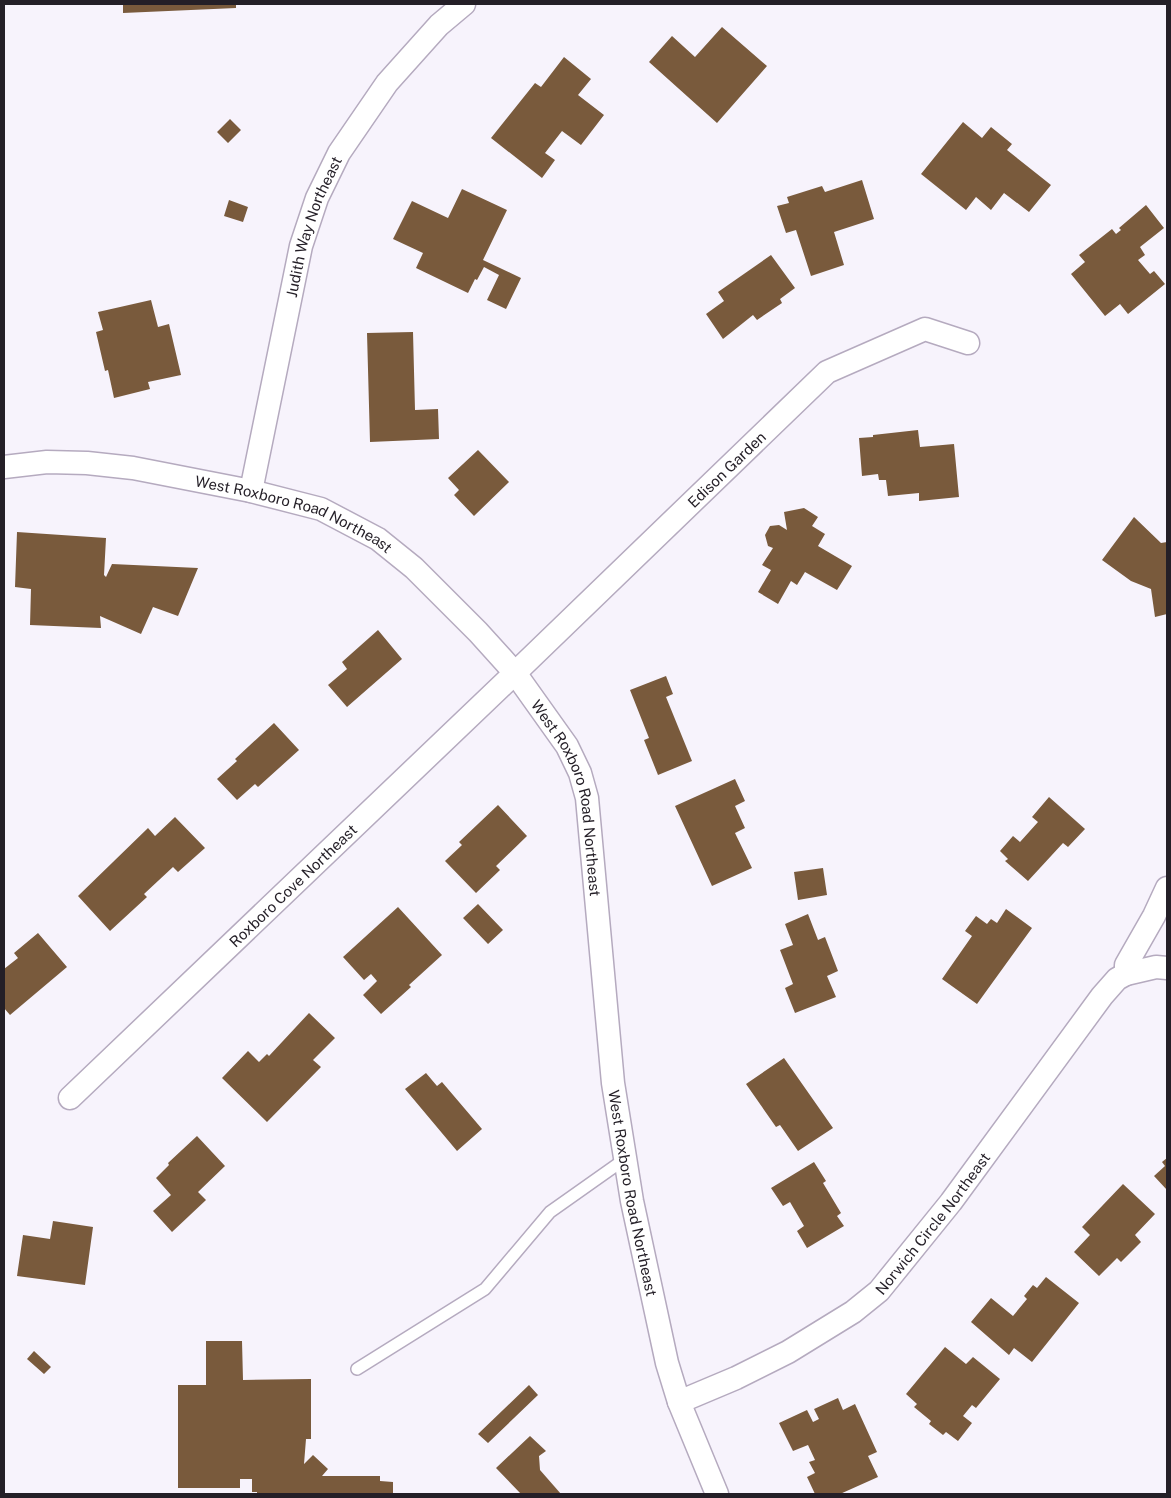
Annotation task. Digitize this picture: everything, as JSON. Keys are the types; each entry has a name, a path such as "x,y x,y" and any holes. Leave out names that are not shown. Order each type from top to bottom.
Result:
{"street":[{"name":"Judith Way Northeast","path":"250,491 301,246 317,198 339,153 387,83 439,25 464,4"},
{"name":"Edison Garden","path":"515,673 827,372 925,330 968,343"},
{"name":"West Roxboro Road Northeast","path":"4,467 47,462 87,463 133,468 250,491 321,509 378,539 414,568 478,632 515,673 567,746 580,773 587,798 613,1083 632,1201 663,1344 679,1402 717,1494"},
{"name":"Roxboro Cove Northeast","path":"70,1098 515,673"},
{"path":"1167,888 1154,916 1126,965 1126,974 1156,967 1167,968"},
{"name":"Norwich Circle Northeast","path":"679,1402 736,1378 788,1352 853,1312 879,1291 951,1202 1102,996 1117,980 1126,974"}],"lane":[{"path":"357,1369 485,1289 550,1212 625,1159"}],"building":[{"path":"123,4 236,4 236,8 123,13"},
{"path":"722,27 767,66 717,123 649,62 672,36 695,57"},
{"path":"564,57 591,79 578,95 604,115 581,145 562,131 545,153 555,160 542,178 491,138 535,83 541,87"},
{"path":"230,119 241,130 228,143 217,132"},
{"path":"963,122 982,138 991,127 1012,144 1007,150 1051,185 1029,212 1004,193 991,210 976,197 966,210 921,174"},
{"path":"862,180 874,219 834,232 844,265 811,276 796,230 786,233 777,206 789,203 787,197 822,186 825,192"},
{"path":"462,189 507,210 483,260 521,278 506,309 487,300 499,275 484,267 468,293 416,268 423,253 393,239 412,201 448,218"},
{"path":"229,200 248,207 243,222 224,216"},
{"path":"1146,205 1164,228 1140,247 1145,255 1138,260 1150,274 1154,271 1165,284 1128,314 1120,304 1105,316 1071,274 1085,262 1079,255 1112,229 1116,234 1121,230 1119,228"},
{"path":"771,255 795,288 780,299 782,303 757,320 753,315 723,339 706,314 724,301 718,292"},
{"path":"151,300 158,327 169,324 181,375 148,382 150,389 114,398 108,370 105,371 96,332 103,330 98,312"},
{"path":"413,332 415,410 438,409 439,439 370,442 367,333"},
{"path":"918,430 920,447 954,444 959,497 919,501 919,493 888,496 886,480 879,480 878,474 862,476 859,438"},
{"path":"478,450 509,482 474,516 454,495 459,490 448,478"},
{"path":"804,508 818,517 812,526 825,534 818,546 852,566 837,590 805,572 797,585 791,581 778,604 758,592 771,570 762,565 773,548 768,546 765,535 770,526 779,525 787,530 784,512"},
{"path":"1134,517 1161,543 1167,542 1167,614 1155,617 1151,589 1131,581 1102,560"},
{"path":"17,532 106,538 104,575 106,577 112,564 198,568 178,616 153,607 141,634 100,616 101,628 30,625 31,589 15,587"},
{"path":"378,630 402,659 347,707 328,685 347,669 342,662"},
{"path":"666,676 673,694 666,697 692,761 658,775 644,740 649,738 630,690"},
{"path":"274,723 299,750 258,787 255,784 237,800 217,779 237,761 235,759"},
{"path":"735,779 745,801 735,806 745,828 735,833 752,868 712,886 675,806"},
{"path":"1049,797 1085,829 1068,847 1063,843 1028,881 1005,861 1008,859 1000,851 1013,836 1020,842 1038,822 1032,817"},
{"path":"498,805 527,836 496,866 500,870 476,893 445,861 462,845 459,842"},
{"path":"175,817 205,848 178,872 173,867 144,894 147,897 110,931 78,896 148,828 155,836"},
{"path":"823,868 827,895 798,900 794,872"},
{"path":"478,904 503,930 488,944 463,918"},
{"path":"398,907 442,955 381,1014 363,995 377,981 371,974 364,980 343,957"},
{"path":"1006,909 1032,928 977,1004 942,979 972,936 965,931 976,916 987,924 991,919 997,923"},
{"path":"808,914 818,940 825,937 838,971 827,976 836,997 795,1013 785,988 793,984 780,950 793,945 785,924"},
{"path":"38,933 67,967 10,1015 4,1008 4,969 18,958 14,953"},
{"path":"309,1013 335,1038 313,1060 321,1067 267,1122 222,1078 248,1051 259,1062 267,1054 269,1056"},
{"path":"784,1058 833,1128 798,1151 780,1125 776,1127 746,1084"},
{"path":"426,1073 437,1086 442,1082 482,1129 457,1151 405,1089"},
{"path":"197,1136 225,1166 198,1192 206,1200 172,1232 153,1211 171,1195 156,1178 169,1165 168,1163"},
{"path":"1167,1158 1167,1190 1154,1176 1165,1166 1162,1162"},
{"path":"814,1162 826,1181 823,1183 841,1213 837,1216 844,1226 807,1248 797,1231 804,1226 790,1202 783,1206 771,1188"},
{"path":"1123,1184 1155,1214 1135,1235 1141,1242 1121,1262 1117,1258 1099,1276 1074,1252 1090,1235 1082,1227"},
{"path":"53,1221 93,1227 85,1285 17,1276 23,1235 50,1239"},
{"path":"1046,1277 1079,1303 1032,1362 1014,1348 1009,1355 971,1322 991,1298 1013,1316 1027,1299 1024,1296 1033,1285 1037,1288"},
{"path":"206,1341 242,1341 243,1380 311,1379 311,1439 306,1439 304,1464 313,1455 328,1469 322,1476 380,1476 380,1481 393,1482 393,1494 257,1494 257,1492 252,1492 252,1479 240,1479 240,1488 178,1488 178,1385 206,1385"},
{"path":"945,1347 966,1364 973,1357 1000,1379 976,1408 972,1405 963,1416 972,1423 958,1441 946,1432 943,1435 929,1424 931,1421 914,1407 917,1404 906,1394"},
{"path":"34,1351 51,1367 44,1374 27,1359"},
{"path":"529,1385 538,1395 488,1443 478,1434"},
{"path":"838,1398 843,1410 855,1404 877,1452 868,1456 878,1477 840,1494 815,1494 807,1477 815,1473 809,1462 815,1460 808,1445 793,1451 779,1423 807,1410 813,1422 819,1419 814,1409"},
{"path":"530,1436 546,1451 539,1456 540,1470 561,1494 521,1494 496,1468"}]}
